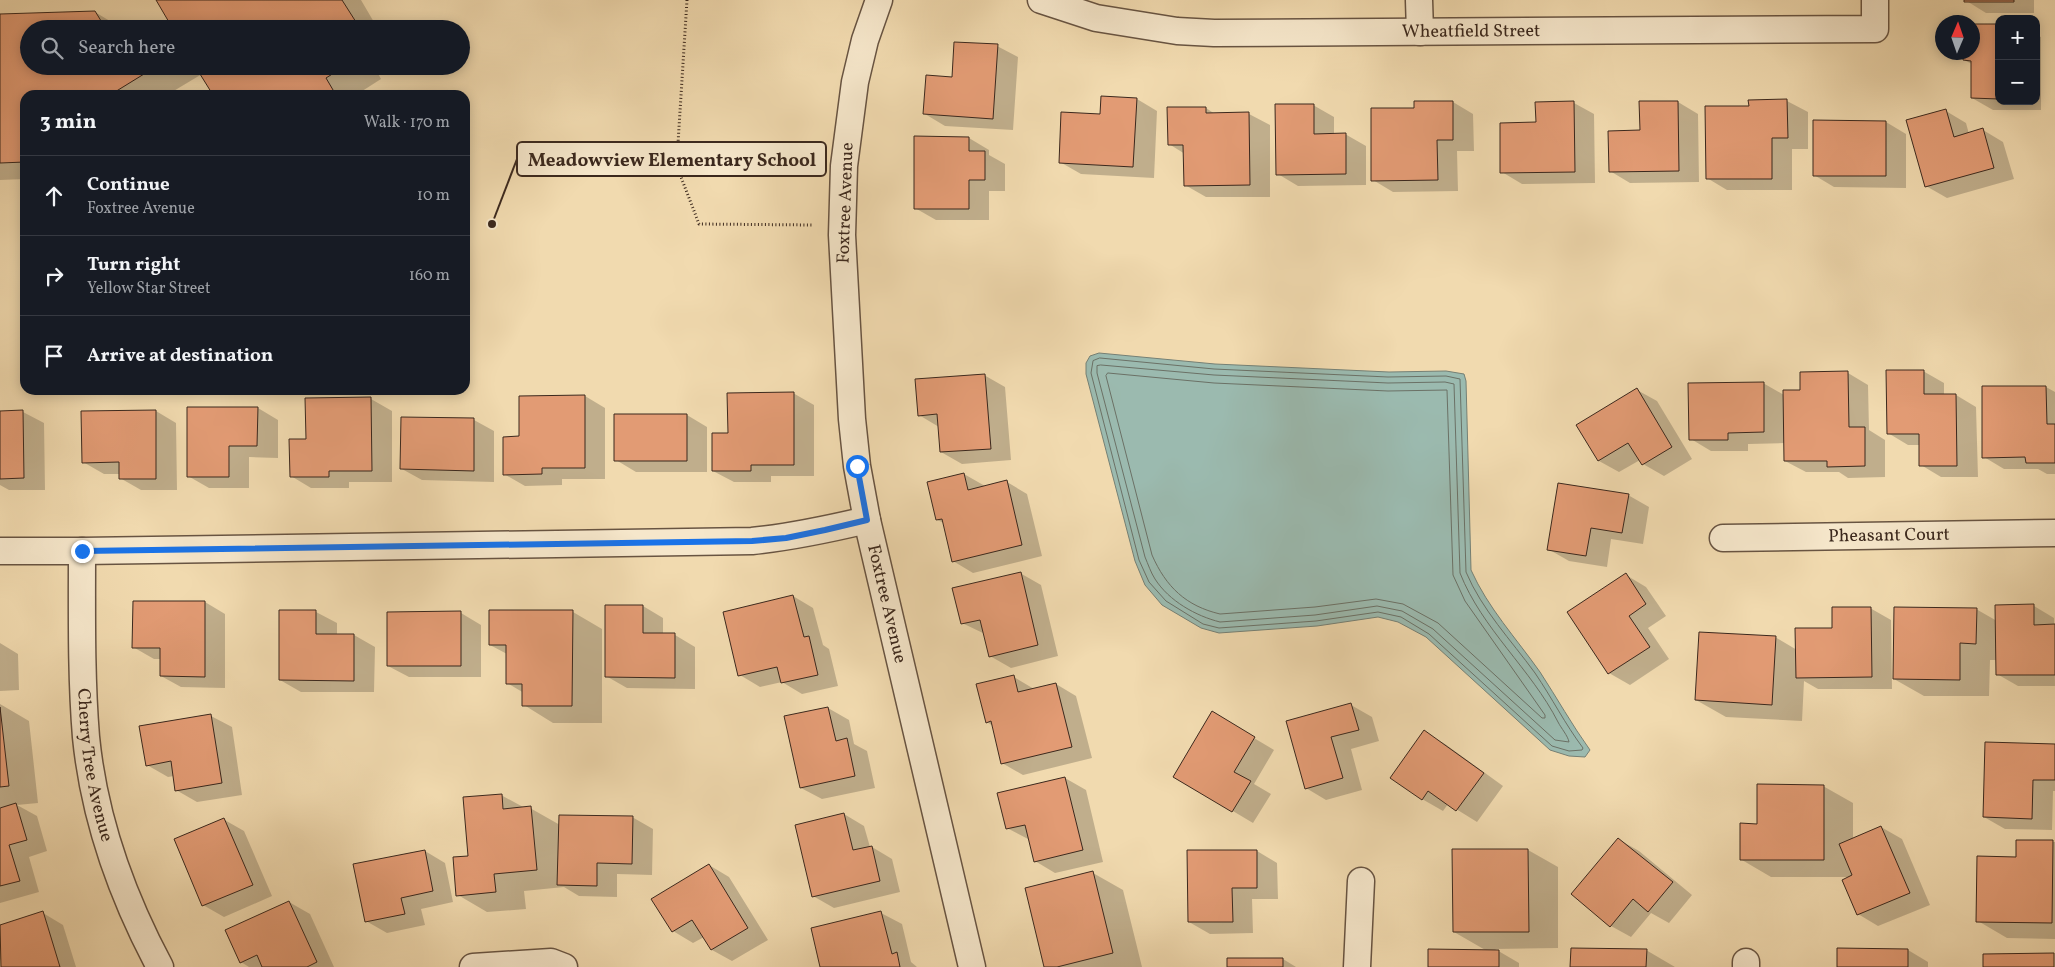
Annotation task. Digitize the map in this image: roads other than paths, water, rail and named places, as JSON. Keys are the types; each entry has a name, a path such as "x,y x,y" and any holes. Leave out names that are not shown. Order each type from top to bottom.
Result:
{"street":[{"name":"Foxtree Avenue","path":"879,0 865,40 855,82 844,166 843,225 852,419 857,466 867,520 972,967"},
{"name":"Wheatfield Street","path":"1041,0 1096,18 1177,31 1214,33 1875,29 1875,0"},
{"path":"1418,0 1420,32"},
{"path":"0,551 752,541 796,536 867,520"},
{"name":"Pheasant Court","path":"1723,538 2055,533"},
{"name":"Cherry Tree Avenue","path":"82,551 83,693 86,739 96,799 108,846 126,897 160,967"},
{"path":"1357,967 1361,880"},
{"path":"473,967 551,962 564,967"}],"water":[{"path":"1099,353 1215,364 1389,372 1446,371 1464,374 1466,381 1471,570 1494,610 1540,672 1590,750 1585,757 1569,756 1550,750 1426,637 1398,622 1378,617 1317,626 1219,633 1201,628 1162,605 1145,585 1135,561 1086,374 1086,363 1090,356"}],"place":[{"name":"Meadowview Elementary School","path":"492,224"}]}
